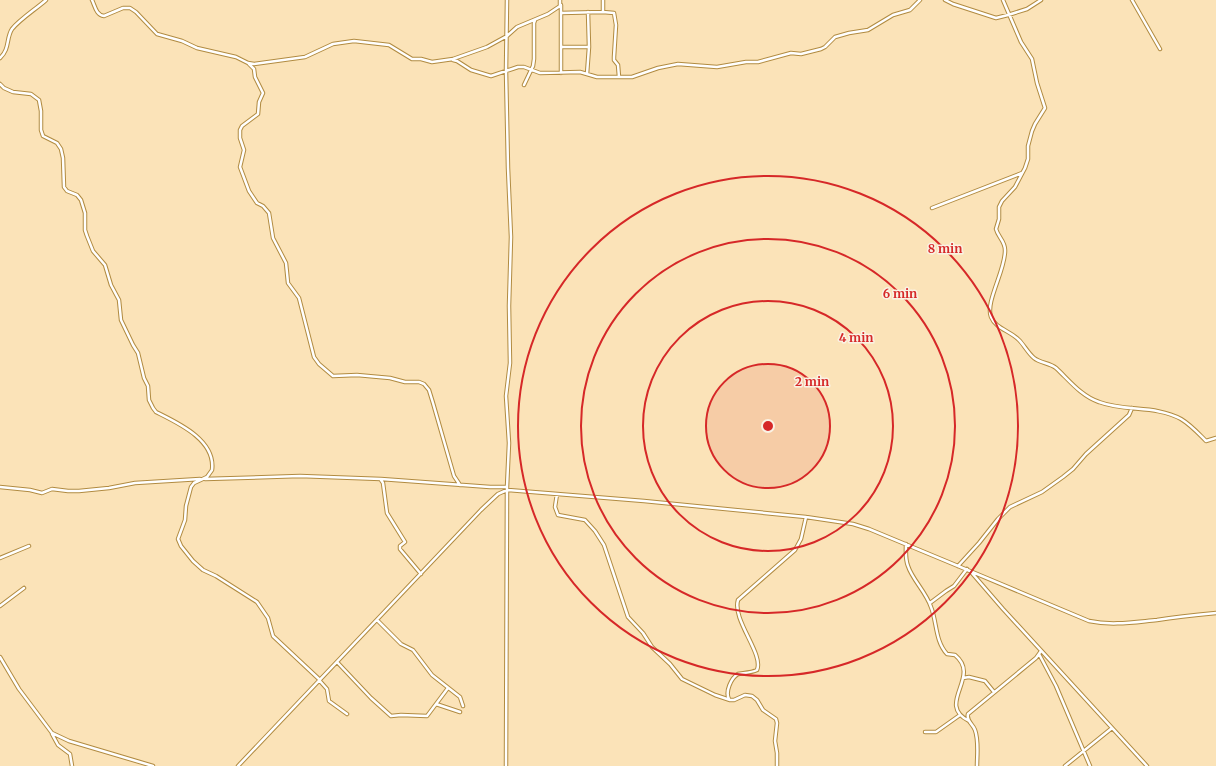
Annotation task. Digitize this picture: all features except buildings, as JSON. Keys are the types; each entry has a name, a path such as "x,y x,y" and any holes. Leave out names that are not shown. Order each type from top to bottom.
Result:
{"street":[{"path":"0,58 5,52 13,28 46,0"},
{"path":"92,0 101,16 123,8 130,8 136,12 157,34 182,41 197,48 236,57 250,64 263,93 259,102 258,114 242,126 240,130 240,138 244,150 240,167 249,191 257,202 269,213 273,238 286,263 288,283 299,298 314,357 319,364 333,376 357,375 390,378 401,382 419,382 424,384 433,403 454,476 460,485"},
{"path":"506,766 507,489 509,443 506,396 510,363 509,306 511,237 509,211 506,71 507,0"},
{"path":"603,0 603,12"},
{"path":"453,60 471,70 488,75 497,75 518,67 544,74 580,72 597,77 632,77 658,68 676,64 717,67 768,60 791,54 801,54 814,51 825,47 835,37 845,33 868,30 893,15 910,10 920,0"},
{"path":"946,0 953,4 992,17 1008,15 1027,9 1041,0"},
{"path":"1003,0 1008,15 1021,42 1032,59 1040,93 1045,106 1032,131 1028,146 1028,159 1022,173 1015,187 1002,201 999,208 999,219 996,230 1005,244 1005,258 990,308 991,317 998,327 1004,329 1017,338 1034,358 1054,367 1088,397 1103,404 1151,409 1170,414 1193,427 1206,441 1216,438"},
{"path":"1132,0 1160,49"},
{"path":"250,64 305,57 333,44 354,41 389,45 412,59 421,59 432,62 453,60 480,50 507,36 517,27 554,10 560,2"},
{"path":"560,2 561,73"},
{"path":"587,74 589,47 588,12"},
{"path":"561,13 612,12 615,14 616,41 614,60 618,65 619,77"},
{"path":"524,85 534,59 535,19"},
{"path":"561,47 589,47"},
{"path":"0,84 4,88 13,92 31,94 39,100 41,111 40,130 43,136 57,143 61,149 63,158 64,187 67,191 77,195 81,200 85,213 85,230 87,236 93,251 105,265 111,285 119,300 121,320 138,353 144,378 148,386 152,406 156,412 185,428 200,438 205,444 213,466 211,472 204,479 194,484 191,488 186,506 185,520 178,539 181,546 193,561 203,570 216,576 256,602 268,618 273,636 320,680 327,689 328,701 347,714"},
{"path":"932,208 1022,173"},
{"path":"958,566 1010,507 1042,492 1073,469 1086,454 1129,415 1132,408"},
{"path":"0,487 30,490 42,494 52,489 79,491 109,488 135,483 300,476 460,485 806,517 853,524 869,529 1098,623 1110,624 1216,613"},
{"path":"381,480 383,483 387,513 405,542 400,546 400,549 421,574"},
{"path":"238,766 490,501 507,489"},
{"path":"557,494 555,507 556,513 561,516 585,520 592,527 601,539 628,616 643,633 652,647 684,680 730,700 734,700 745,695 752,696 757,700 763,710 776,719 775,741 777,766"},
{"path":"730,700 727,695 728,689 736,676 739,674 753,672 757,670 758,667 756,655 739,615 737,605 738,600 795,550 801,539 806,517"},
{"path":"906,544 907,565 930,603 935,626 945,652 958,657 963,664 963,678 956,703 956,711 960,716 969,721"},
{"path":"0,558 30,546"},
{"path":"930,603 954,586 967,569"},
{"path":"971,571 994,599 1147,766"},
{"path":"0,606 24,588"},
{"path":"377,620 401,644 413,650 428,672 460,697 463,706"},
{"path":"977,766 977,736 967,717 968,714 1040,654 1041,651"},
{"path":"1040,654 1056,686 1090,766"},
{"path":"0,657 19,689 52,733 58,745 70,754 72,766"},
{"path":"337,662 371,698 391,716 425,716 430,714 448,688"},
{"path":"964,670 969,677"},
{"path":"963,678 969,677 985,681 994,692"},
{"path":"436,704 460,712"},
{"path":"925,732 936,732 960,716"},
{"path":"1064,766 1112,728"},
{"path":"52,733 69,741 154,766"}]}
